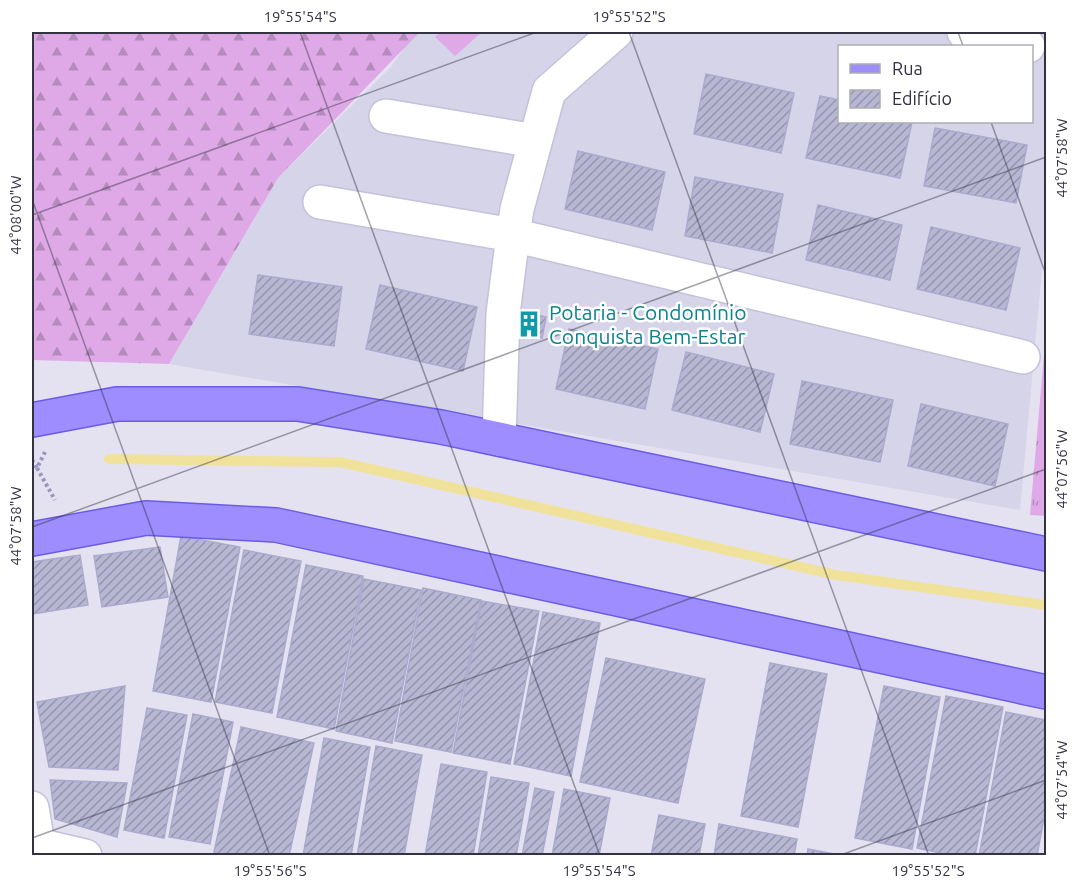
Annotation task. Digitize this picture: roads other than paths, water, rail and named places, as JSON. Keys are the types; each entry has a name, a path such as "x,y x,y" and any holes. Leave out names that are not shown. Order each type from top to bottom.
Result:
{"main road":[{"path":"32,420 117,404 298,404 441,427 1047,554"},
{"path":"32,539 146,519 276,525 1047,692"}],"street":[{"path":"499,439 503,314 513,235 517,208 549,91 616,32"},
{"path":"964,32 1021,45"},
{"path":"386,116 535,141"},
{"path":"320,202 513,235 1023,357"},
{"path":"32,808 39,850 85,855"}],"waterway":[{"path":"109,459 340,462 836,575 1046,605"}],"place":[{"name":"Potaria - Condomínio Conquista Bem-Estar","path":"529,324"}]}
